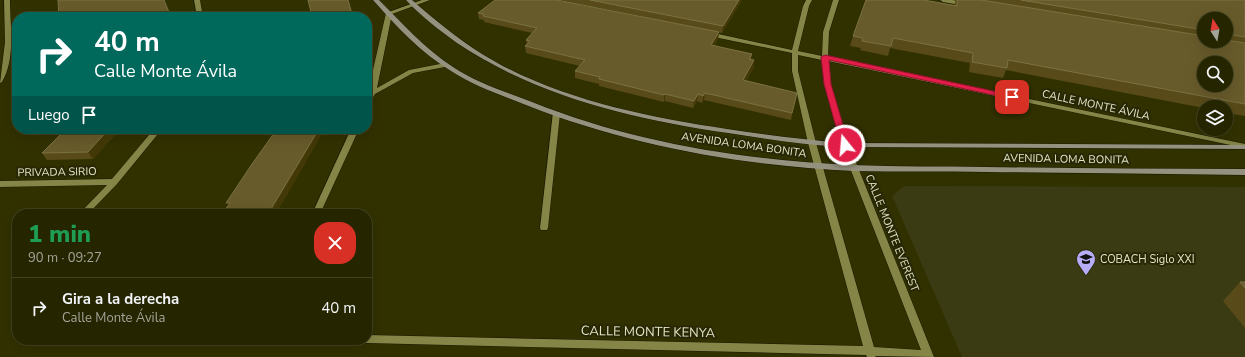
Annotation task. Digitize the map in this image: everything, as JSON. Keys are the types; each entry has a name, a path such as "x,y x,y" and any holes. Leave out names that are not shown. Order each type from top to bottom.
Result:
{"main road":[{"name":"AVENIDA LOMA BONITA","path":"376,0 410,36 445,65 482,84 556,114 599,128 672,146 727,155 818,166 854,168 1245,172"},
{"name":"AVENIDA LOMA BONITA","path":"412,2 454,38 479,56 521,77 607,108 698,127 812,143 845,145 1245,147"}],"street":[{"path":"0,82 3,77 6,64 7,0"},
{"path":"197,0 199,12"},
{"path":"372,93 389,13 412,2 427,0"},
{"path":"809,0 804,12 795,52 795,71 818,166 871,354"},
{"name":"CALLE MONTE EVEREST","path":"836,0 826,32 825,57 827,84 845,145 929,356"},
{"path":"943,0 974,5"},
{"name":"CALLE MONTE ÁVILA","path":"704,33 825,57 1245,147"},
{"path":"372,93 397,78 411,72 445,65"},
{"path":"544,228 556,114"},
{"path":"89,209 114,182 154,134"},
{"path":"318,209 353,134"},
{"name":"PRIVADA SIRIO","path":"0,184 114,182"},
{"name":"CALLE MONTE KENYA","path":"372,339 929,356"}],"shaded area":[{"name":"COBACH Siglo XXI","path":"904,186 1245,187 1245,357 962,357 892,196"}],"building":[{"path":"58,0 164,0 169,12 59,12"},
{"path":"308,0 348,0 352,12 311,12"},
{"path":"495,0 557,0 719,32 711,45 752,54 749,59 754,60 743,80 797,93 792,113 705,93 703,96 698,94 694,101 599,79 600,77 575,71 585,60 525,46 530,41 526,40 537,28 483,16 484,14 478,13"},
{"path":"590,0 739,0 723,26"},
{"path":"866,0 924,0 957,6 957,0 981,0 1197,35 1197,48 1233,48 1233,41 1245,43 1245,104 1233,102 1233,100 1223,100 1008,60 1007,68 972,62 973,53 893,38 891,46 862,41 863,38 853,36"},
{"path":"1021,0 1245,0 1245,37 1233,35 1233,12 1197,12 1197,29"},
{"path":"61,134 104,134 88,152 42,153"},
{"path":"273,134 316,134 271,209 226,209 230,203 226,203"},
{"path":"1240,282 1245,282 1245,288"}],"place":[{"name":"COBACH Siglo XXI","path":"1086,276"}],"route":[{"path":"845,145 827,84 825,57 1012,97"}]}
